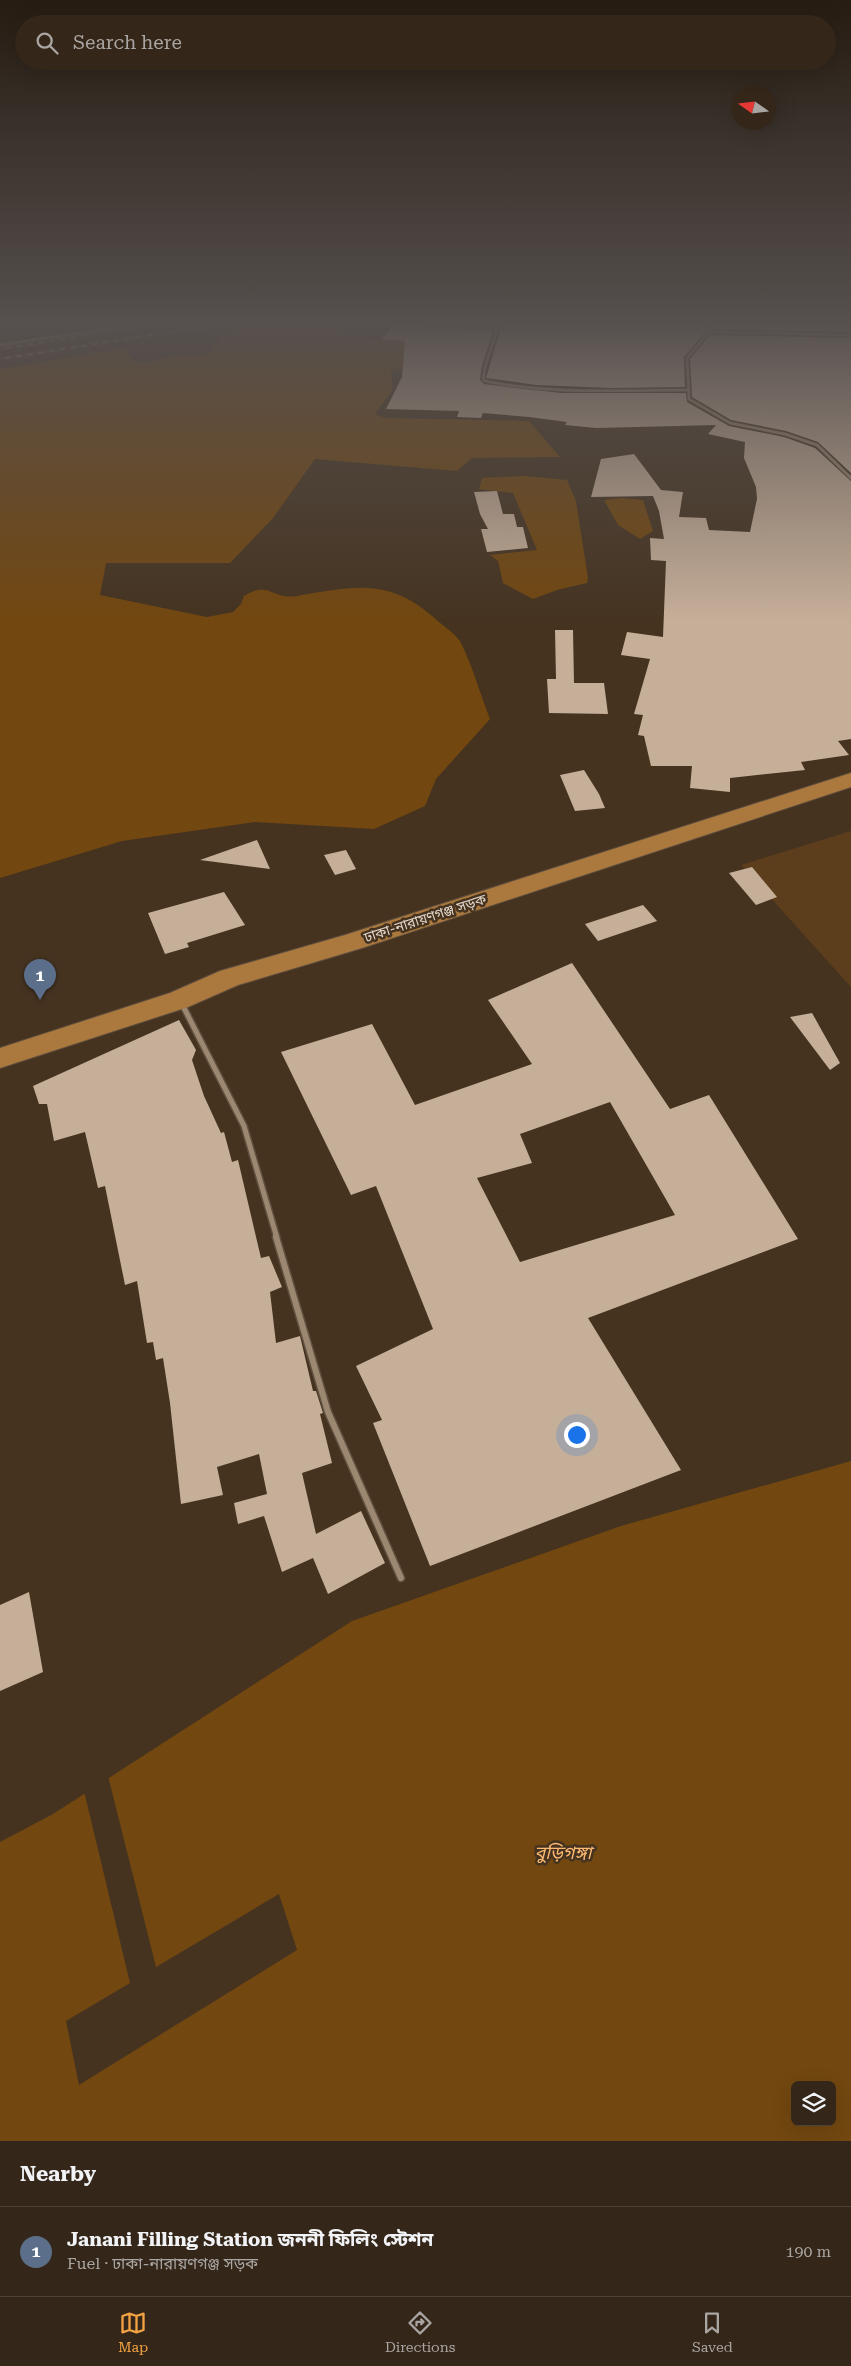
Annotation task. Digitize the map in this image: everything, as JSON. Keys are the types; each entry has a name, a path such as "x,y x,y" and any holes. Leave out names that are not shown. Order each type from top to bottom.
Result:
{"highway":[{"name":"ঢাকা-নারায়ণগঞ্জ সড়ক","path":"0,1058 179,1000 229,978 353,942 851,780"}],"street":[{"path":"726,421 785,434 817,445 851,478"},
{"path":"179,1000 244,1126 328,1412 401,1578"}],"shaded area":[{"path":"851,831 851,987 741,865"}],"water":[{"path":"0,421 529,421 560,457 472,458 457,471 315,459 273,518 230,563 106,563 100,595 207,617 233,612 241,604 244,596 260,590 297,596 355,588 372,588 388,591 405,598 421,608 459,640 469,661 490,719 436,779 425,806 374,829 255,822 122,841 0,878"},
{"path":"523,476 567,480 576,501 588,578 587,583 557,590 533,599 503,583 498,561 490,555 537,550 513,493 479,489 482,478"},
{"path":"621,498 643,500 653,531 640,539 618,525 604,500"},
{"name":"বুড়িগঙ্গা","path":"851,1461 851,2141 0,2141 0,1842 53,1814 352,1621 621,1526"}],"pier":[{"path":"108,1776 156,1967 279,1894 297,1950 79,2085 66,2021 130,1983 84,1791"}],"building":[{"path":"559,421 720,421 729,426 784,437 815,448 851,481 851,739 838,741 849,755 801,762 805,770 730,778 730,792 690,788 692,766 651,766 644,736 638,735 643,715 634,714 650,659 621,655 627,632 663,637 666,561 651,560 650,538 664,539 659,511 653,496 591,497 601,459 634,454 661,490 683,492 679,517 706,518 709,530 750,532 757,499 756,487 744,458 745,442 708,434 716,425 596,428 565,425 567,422"},
{"path":"736,421 851,421 851,473 818,442 786,431"},
{"path":"497,491 503,514 514,514 517,527 523,527 528,548 487,552 481,529 488,529 480,514 474,492"},
{"path":"555,630 573,630 574,683 604,683 608,714 549,713 547,679 556,679"},
{"path":"584,770 599,794 605,808 575,811 560,775"},
{"path":"257,840 270,869 200,860"},
{"path":"346,850 356,869 335,875 324,855"},
{"path":"752,867 777,897 756,905 729,873"},
{"path":"224,892 245,925 187,943 189,947 165,954 148,913"},
{"path":"643,905 657,921 598,941 585,924"},
{"path":"572,963 670,1109 709,1095 798,1239 588,1318 681,1470 430,1566 373,1423 382,1420 356,1366 433,1329 376,1186 351,1195 281,1052 372,1024 415,1105 532,1064 488,1000","holes":["610,1102 675,1215 520,1262 477,1178 532,1163 520,1134"]},
{"path":"812,1013 840,1063 830,1070 790,1017"},
{"path":"179,1020 196,1050 192,1060 204,1096 221,1133 224,1132 232,1162 238,1160 261,1258 269,1256 282,1287 270,1292 276,1343 300,1336 313,1391 316,1391 323,1413 320,1414 332,1463 302,1473 316,1534 361,1511 385,1563 328,1594 313,1558 282,1572 264,1516 238,1524 234,1503 267,1494 259,1454 217,1467 223,1495 181,1504 163,1358 156,1360 153,1342 147,1343 137,1281 125,1285 105,1186 98,1188 85,1132 54,1141 47,1104 39,1104 33,1086"},
{"path":"29,1592 43,1672 0,1691 0,1605"}],"place":[{"name":"Janani Filling Station জননী ফিলিং স্টেশন","path":"40,1000"}]}
